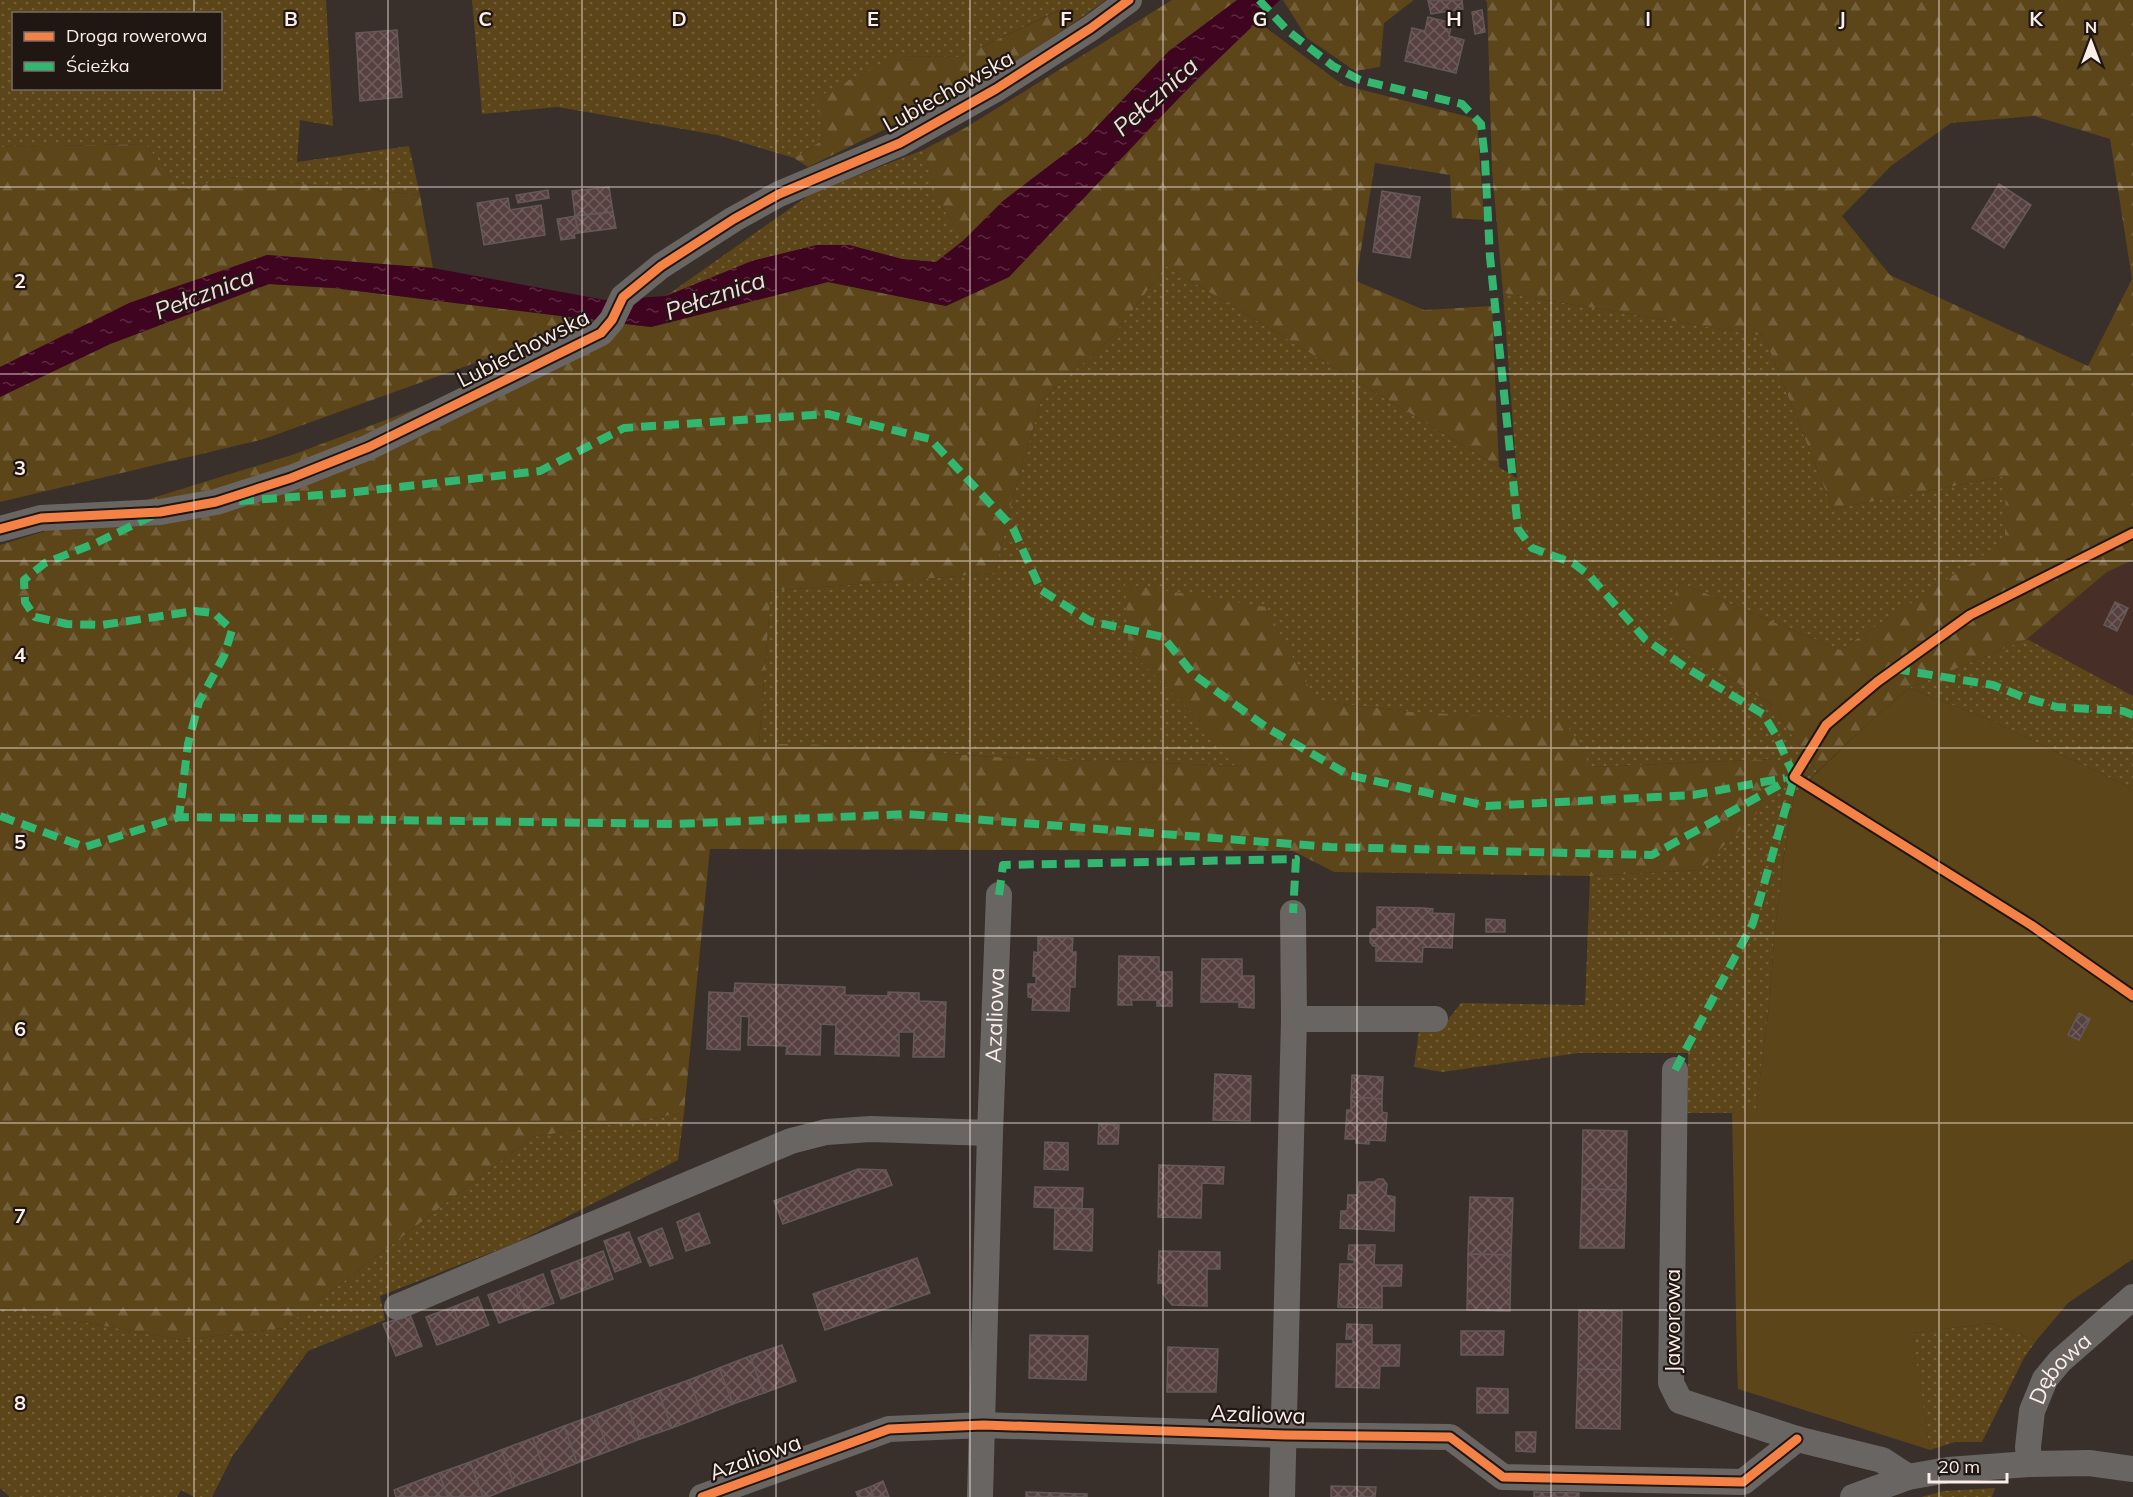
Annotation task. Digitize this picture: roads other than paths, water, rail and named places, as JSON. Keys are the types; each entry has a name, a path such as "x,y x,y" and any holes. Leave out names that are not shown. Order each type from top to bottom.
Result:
{"street":[{"name":"Lubiechowska","path":"0,529 41,518 160,512 216,502 291,478 369,447 601,333 612,320 623,297 661,266 734,219 779,194 900,143 996,89 1091,28 1129,0"},
{"name":"Azaliowa","path":"980,1497 999,895"},
{"path":"1282,1497 1294,1019 1293,913"},
{"path":"1294,1019 1435,1019"},
{"name":"Jaworowa","path":"1675,1070 1671,1383 1680,1401 1797,1439 1882,1460 1908,1477"},
{"path":"397,1307 791,1141 826,1132 871,1129 990,1133"},
{"name":"Dębowa","path":"2029,1464 2028,1447 2032,1411 2045,1379 2060,1361 2133,1297"},
{"name":"Azaliowa","path":"702,1497 889,1429 983,1425 1285,1435 1450,1437 1503,1477 1743,1482 1797,1439"},
{"path":"1853,1497 1908,1477 1948,1470 2029,1464 2089,1463 2133,1469"}],"water":[{"name":"Pełcznica","path":"1237,0 1280,0 1193,83 1009,277 946,306 828,282 651,327 333,288 269,284 110,344 0,397 0,367 129,303 267,255 433,268 605,300 666,296 752,261 817,245 849,245 902,259 936,262 964,240 1003,201 1087,137 1169,51"}]}
